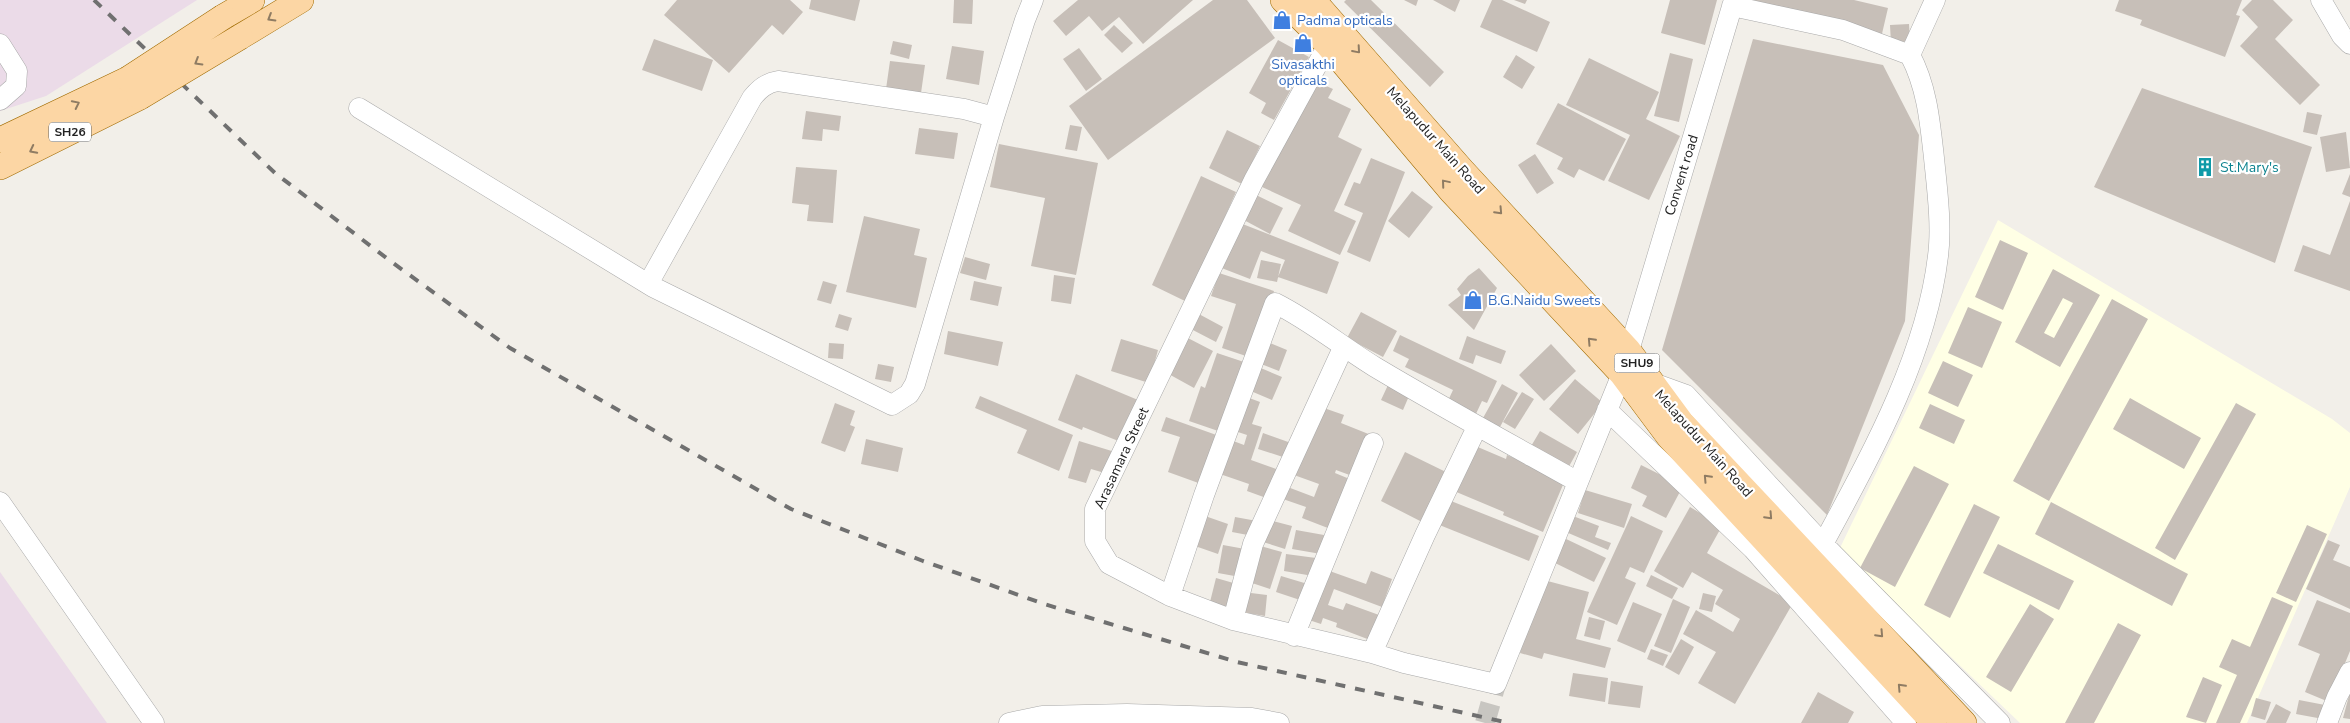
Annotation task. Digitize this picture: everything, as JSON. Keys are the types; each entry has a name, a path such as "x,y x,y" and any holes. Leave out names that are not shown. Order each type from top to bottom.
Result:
{"main road":[{"name":"SH26","path":"0,167 134,88 223,17 252,0"},
{"name":"SH26","path":"0,140 134,88 240,37 301,0"},
{"name":"Melapudur Main Road","path":"1284,0 1328,45 1451,191 1622,374 1668,437 1934,723"},
{"name":"Melapudur Main Road","path":"1313,0 1462,170 1628,350 1681,422 1964,723"}],"street":[{"path":"360,108 648,284 892,405 909,394 915,384 972,197 994,117 1033,0"},
{"path":"1910,55 1935,0"},
{"path":"2321,0 2342,36 2350,44"},
{"path":"1733,3 1843,30 1910,55 1917,68 1928,103 1937,190 1939,254 1931,302 1890,412 1864,469 1823,544"},
{"name":"Convent road","path":"1496,684 1622,374 1733,3"},
{"path":"0,44 16,70 16,86 0,100"},
{"name":"Arasamara Street","path":"1328,45 1254,180 1095,509 1095,541 1109,564 1170,596 1233,620 1496,684"},
{"path":"648,284 752,98 769,82 778,81 964,109 994,117"},
{"path":"1170,596 1275,303 1292,311 1344,348 1477,427 1578,482"},
{"path":"1233,620 1253,544 1344,348"},
{"path":"1650,382 1686,395 1823,544 2000,723"},
{"path":"1607,410 1753,549 1906,723"},
{"path":"1372,653 1424,535 1477,427"},
{"path":"1294,636 1373,443"},
{"path":"0,502 154,723"},
{"path":"2327,723 2350,672"},
{"path":"1009,723 1042,719 1127,718 1226,720 1252,718 1279,723"}],"shaded area":[{"path":"0,0 197,0 46,96 0,111"},
{"path":"1998,220 2332,419 2350,433 2350,487 2247,723 2020,723 1839,550"},
{"path":"0,572 107,723 0,723"}],"building":[{"path":"677,0 790,0 803,12 783,35 772,25 729,73 664,15"},
{"path":"811,0 860,0 855,21 809,9"},
{"path":"954,0 973,0 972,24 953,23"},
{"path":"1078,0 1193,0 1143,44 1119,17 1102,31 1089,16 1066,36 1053,21"},
{"path":"1213,0 1247,0 1275,38 1108,160 1069,106"},
{"path":"1346,0 1371,0 1444,72 1430,87 1344,2"},
{"path":"1404,0 1418,0 1416,6"},
{"path":"1433,0 1460,0 1455,12"},
{"path":"1492,0 1502,0 1550,22 1537,52 1480,27"},
{"path":"1514,0 1527,0 1525,4"},
{"path":"1670,0 1717,0 1705,45 1661,33"},
{"path":"1751,0 1854,0 1888,8 1881,38"},
{"path":"2119,0 2242,0 2236,15 2240,16 2225,57 2140,25 2142,20 2115,11"},
{"path":"2252,0 2273,0 2293,20 2275,39 2320,85 2300,105 2240,46 2258,27 2242,10"},
{"path":"1909,24 1910,41 1891,43 1890,25"},
{"path":"1114,25 1133,43 1122,53 1104,35"},
{"path":"654,39 713,60 702,91 642,70"},
{"path":"1753,39 1883,65 1919,135 1905,321 1827,515 1662,350"},
{"path":"1278,40 1309,57 1274,120 1261,113 1266,103 1249,93"},
{"path":"893,41 912,45 909,59 890,54"},
{"path":"952,46 984,51 979,85 946,79"},
{"path":"1079,48 1102,79 1086,91 1063,59"},
{"path":"1670,53 1693,59 1679,122 1654,116"},
{"path":"1516,55 1535,67 1522,89 1503,77"},
{"path":"1589,58 1659,92 1646,119 1680,136 1649,200 1608,181 1630,135 1566,105"},
{"path":"890,61 925,65 921,93 886,89"},
{"path":"1311,79 1333,89 1328,98 1351,109 1338,137 1362,149 1334,211 1356,221 1340,255 1288,231 1301,205 1262,187"},
{"name":"St.Mary's","path":"2142,88 2312,147 2275,263 2094,187"},
{"path":"1558,103 1626,139 1604,181 1579,169 1574,178 1557,169 1563,158 1536,144"},
{"path":"806,111 841,116 839,131 823,129 822,141 802,139"},
{"path":"2307,112 2322,115 2317,135 2303,132"},
{"path":"1070,125 1082,127 1077,151 1065,149"},
{"path":"919,128 958,133 954,159 915,154"},
{"path":"1227,130 1260,146 1242,184 1209,168"},
{"path":"2346,132 2350,168 2326,172 2320,137"},
{"path":"999,144 1098,163 1076,275 1031,266 1045,198 990,187"},
{"path":"1535,154 1554,183 1537,194 1518,165"},
{"path":"1371,158 1405,172 1370,262 1347,252 1363,213 1344,205 1354,182 1360,184"},
{"path":"796,167 837,170 833,223 807,221 809,205 792,203"},
{"path":"2350,174 2350,197 2342,194"},
{"path":"1201,176 1236,192 1187,302 1152,285"},
{"path":"1412,191 1433,207 1409,238 1388,221"},
{"path":"1254,194 1283,208 1270,234 1242,219"},
{"path":"2350,201 2350,291 2294,271 2303,245 2330,255"},
{"path":"864,216 920,229 914,255 927,258 916,308 846,292"},
{"path":"1240,223 1339,262 1327,294 1278,277 1285,260 1261,251 1250,279 1219,267"},
{"path":"2000,240 2028,253 2003,310 1975,297"},
{"path":"965,257 990,264 986,280 960,273"},
{"path":"1261,260 1281,264 1277,282 1257,278"},
{"name":"B.G.Naidu Sweets","path":"1479,268 1497,288 1474,330 1448,305 1461,295 1457,289 1468,276"},
{"path":"2053,269 2100,295 2060,367 2015,342","holes":["2063,298 2073,303 2054,338 2044,333"]},
{"path":"1219,273 1274,291 1252,358 1222,348 1236,304 1211,296"},
{"path":"1054,275 1075,278 1071,304 1051,301"},
{"path":"823,281 837,285 831,304 817,300"},
{"path":"974,281 1002,287 998,306 970,300"},
{"path":"2112,299 2148,319 2049,501 2013,481"},
{"path":"1968,307 2002,322 1982,368 1948,353"},
{"path":"1361,312 1397,331 1383,357 1347,338"},
{"path":"1197,313 1223,327 1216,342 1189,328"},
{"path":"839,314 852,318 848,331 835,327"},
{"path":"948,331 1003,342 998,366 944,354"},
{"path":"1400,335 1497,381 1487,403 1482,401 1474,418 1446,405 1453,390 1405,367 1409,359 1393,351"},
{"path":"1184,336 1213,351 1194,388 1165,372"},
{"path":"1467,336 1506,351 1501,364 1476,355 1473,364 1459,359"},
{"path":"1121,339 1158,350 1149,383 1111,371"},
{"path":"1265,341 1287,350 1279,371 1256,362"},
{"path":"829,343 844,344 843,359 828,358"},
{"path":"1551,344 1576,371 1544,401 1519,375"},
{"path":"1217,353 1247,363 1224,433 1189,421 1201,386 1205,388"},
{"path":"1943,361 1973,375 1958,407 1928,393"},
{"path":"878,364 894,367 891,382 875,379"},
{"path":"1256,366 1282,377 1272,400 1246,389"},
{"path":"1076,374 1138,400 1121,442 1083,427 1082,430 1058,420"},
{"path":"1575,379 1603,403 1578,434 1549,409"},
{"path":"1502,384 1518,393 1500,427 1483,418"},
{"path":"1388,385 1409,396 1403,410 1381,400"},
{"path":"1522,392 1534,399 1515,429 1503,422"},
{"path":"980,396 1073,435 1059,471 1017,453 1027,430 975,408"},
{"path":"1244,396 1260,402 1252,424 1262,427 1251,460 1279,470 1269,499 1247,491 1249,484 1217,473 1228,439 1244,445 1247,435 1232,430"},
{"path":"2130,398 2201,438 2184,469 2113,429"},
{"path":"835,403 855,411 850,425 855,427 845,452 821,443"},
{"path":"2236,403 2256,414 2175,560 2155,548"},
{"path":"1930,404 1965,420 1954,444 1919,428"},
{"path":"1321,407 1344,415 1341,423 1371,435 1355,477 1336,470 1335,473 1352,480 1333,530 1302,518 1306,507 1280,498 1285,486 1314,497 1319,484 1294,475"},
{"path":"1166,417 1222,437 1204,485 1168,472 1180,437 1161,431"},
{"path":"1540,431 1577,452 1567,470 1530,448"},
{"path":"1263,433 1291,443 1286,458 1258,449"},
{"path":"866,439 903,448 898,472 861,464"},
{"path":"1079,441 1115,452 1108,474 1091,469 1086,483 1068,478"},
{"path":"1473,445 1506,459 1507,455 1565,480 1543,532 1503,515 1504,512 1454,491"},
{"path":"1405,452 1448,473 1424,523 1381,501"},
{"path":"1641,465 1683,486 1666,518 1642,506 1647,496 1631,488"},
{"path":"1914,466 1949,484 1895,587 1860,568"},
{"path":"1585,490 1632,504 1624,528 1578,513"},
{"path":"1446,499 1539,536 1529,561 1437,524"},
{"path":"2051,502 2188,574 2172,606 2035,534"},
{"path":"1974,504 2000,517 1950,618 1924,605"},
{"path":"1690,507 1722,526 1707,553 1793,603 1735,704 1698,683 1716,652 1683,634 1696,610 1733,632 1740,619 1715,604 1723,590 1692,572 1683,588 1654,571"},
{"path":"1205,516 1228,524 1218,554 1195,546"},
{"path":"1573,516 1599,526 1595,537 1611,543 1608,550 1566,532"},
{"path":"1631,516 1663,531 1644,573 1630,567 1625,578 1636,583 1617,625 1587,612"},
{"path":"1235,517 1257,521 1253,536 1232,532"},
{"path":"1269,520 1292,526 1285,549 1263,542"},
{"path":"2307,525 2327,534 2296,602 2276,593"},
{"path":"1296,530 1324,535 1321,554 1292,549"},
{"path":"1564,538 1606,558 1594,582 1553,562"},
{"path":"2328,540 2340,545 2333,560 2350,567 2350,609 2306,589"},
{"path":"1998,544 2074,581 2059,610 1983,573"},
{"path":"1223,545 1245,549 1240,577 1218,573"},
{"path":"1257,545 1282,552 1270,589 1246,581"},
{"path":"1286,554 1316,558 1313,576 1284,571"},
{"path":"1324,569 1366,584 1371,571 1392,579 1382,607 1334,589 1328,605 1343,610 1346,603 1379,615 1370,640 1336,627 1337,623 1323,618 1321,624 1306,619"},
{"path":"1651,575 1678,588 1672,599 1646,586"},
{"path":"1281,576 1311,585 1306,602 1276,592"},
{"path":"1216,578 1237,584 1231,608 1210,602"},
{"path":"1540,579 1589,592 1576,639 1611,648 1605,668 1544,653 1542,659 1520,653"},
{"path":"1243,592 1267,595 1265,616 1241,612"},
{"path":"1703,593 1716,596 1712,612 1699,609"},
{"path":"2272,597 2293,606 2240,723 2216,723 2237,675 2219,667 2232,639 2250,647"},
{"path":"1673,599 1690,607 1671,653 1654,646"},
{"path":"2317,600 2350,613 2350,651 2329,702 2305,692 2320,654 2298,645"},
{"path":"1633,602 1662,614 1645,653 1617,641"},
{"path":"2030,604 2054,619 2011,692 1986,677"},
{"path":"1589,617 1605,621 1600,640 1584,636"},
{"path":"2118,623 2141,635 2094,723 2065,723"},
{"path":"1681,639 1694,647 1679,675 1665,667"},
{"path":"1651,649 1668,655 1663,666 1647,659"},
{"path":"1573,673 1608,678 1605,702 1569,696"},
{"path":"2203,677 2222,685 2206,723 2186,717"},
{"path":"1611,681 1643,686 1640,708 1608,704"},
{"path":"1818,692 1854,712 1848,723 1801,723"},
{"path":"2350,692 2350,719 2343,718"},
{"path":"2256,698 2271,702 2265,720 2251,716"},
{"path":"2299,700 2325,705 2323,719 2296,714"},
{"path":"2276,704 2291,712 2286,723 2266,723"}],"tunnel":[{"path":"1485,723 1496,684"}],"railway":[{"path":"94,0 275,173 393,263 510,348 791,509 923,561 1044,604 1237,662 1509,723"}],"place":[{"name":"Padma opticals","path":"1282,20"},
{"name":"Sivasakthi opticals","path":"1303,43"},
{"name":"St.Mary's","path":"2205,167"},
{"name":"B.G.Naidu Sweets","path":"1473,300"}]}
